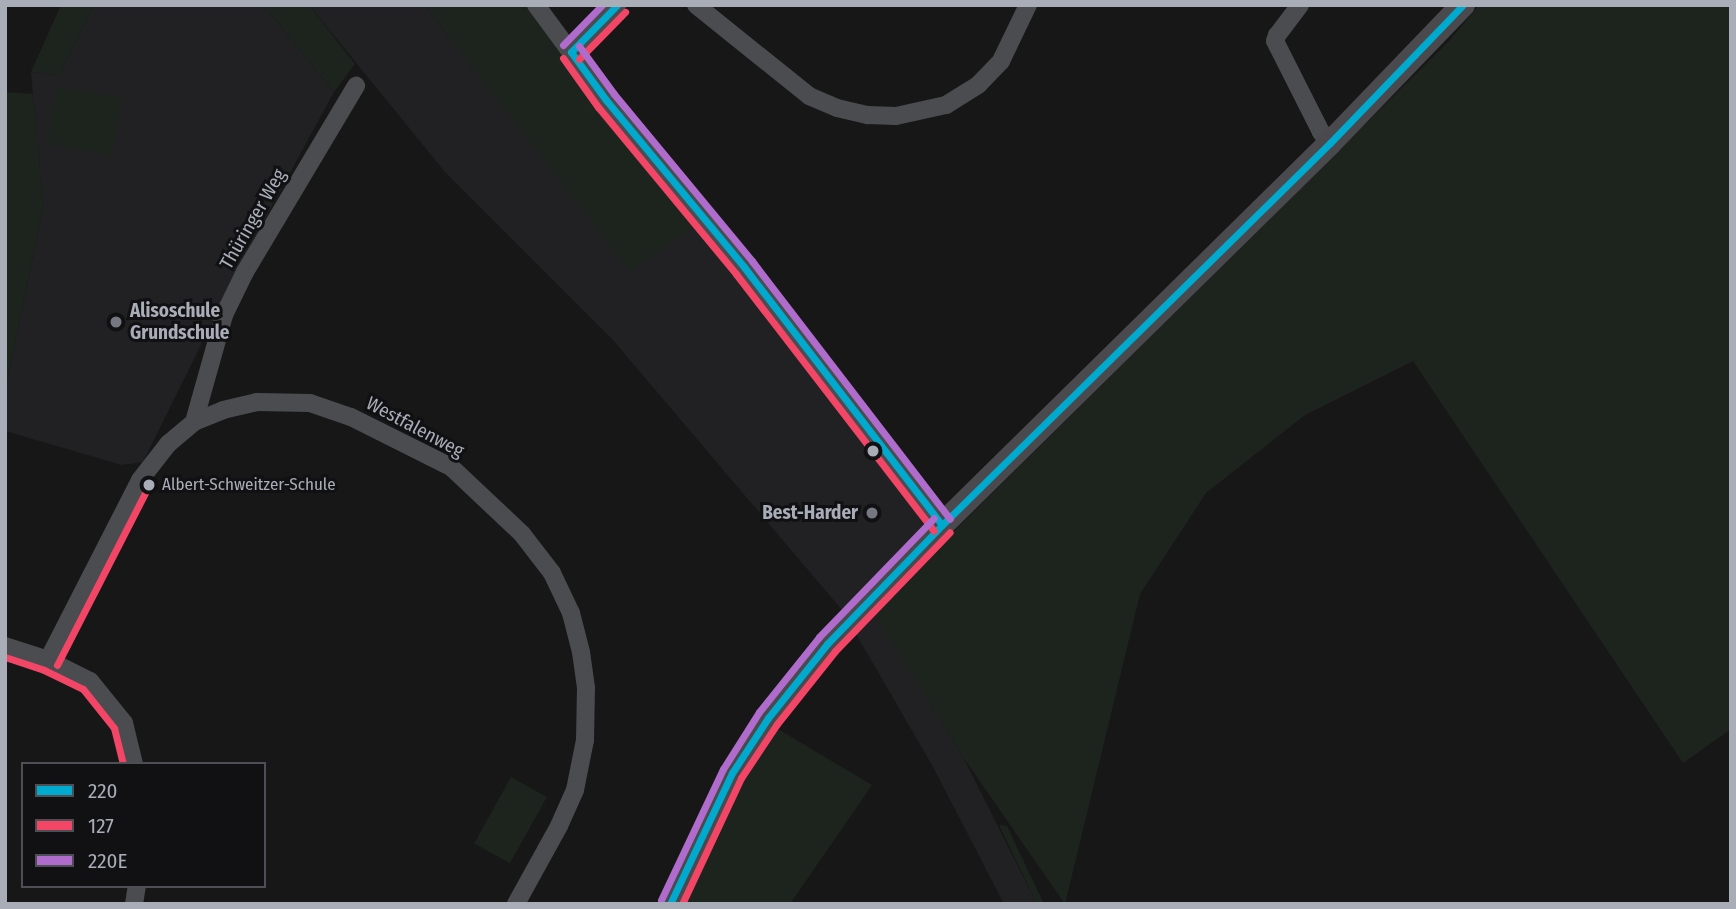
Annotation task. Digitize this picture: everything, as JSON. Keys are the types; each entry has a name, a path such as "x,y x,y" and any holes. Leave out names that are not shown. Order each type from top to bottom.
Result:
{"main road":[{"path":"670,904 732,773 768,718 827,645 942,525 1330,144 1463,5"}],"street":[{"path":"536,5 606,100 744,267 942,525"},
{"path":"571,52 617,5"},
{"path":"696,5 809,96 837,108 882,116 926,112 946,105 979,85 1001,61 1023,8"},
{"path":"1300,5 1277,34 1275,41 1321,132 1330,144"},
{"name":"Thüringer Weg","path":"194,422 224,315 245,272 356,86"},
{"name":"Westfalenweg","path":"48,660 140,480 168,443 194,422 223,410 257,402 310,403 332,409 459,474 522,534 552,573 570,612 581,652 586,688 585,740 575,790 559,826 516,904"},
{"path":"5,646 48,660 90,681 103,693 124,723 134,762"}],"shaded area":[{"path":"61,5 94,5 59,75 31,72"},
{"path":"94,5 263,5 334,92 248,250 143,462 122,465 5,431 5,393 43,206 31,72 59,75"},
{"path":"263,5 309,5 355,64 334,92"},
{"path":"309,5 424,5 630,271 698,224 940,545 876,616 963,757 1037,904 1004,904 932,765 842,610 613,340 445,172"},
{"path":"424,5 532,5 698,224 630,272"},
{"path":"1479,5 1731,5 1731,729 1683,763 1413,361 1305,415 1206,493 1140,594 1065,904 963,757 875,615 940,545 1449,41"},
{"path":"57,86 122,97 112,156 47,144"},
{"path":"5,92 33,94 43,206 5,393"},
{"path":"761,719 872,785 790,904 663,904"},
{"path":"511,777 547,797 510,863 474,843"},
{"path":"999,825 1007,826 1044,904 1037,904"}],"transit line":[{"name":"220E","path":"563,45 602,5"},
{"name":"220","path":"571,52 617,5"},
{"name":"220","path":"670,904 732,773 768,718 827,644 942,525 1330,143 1463,5"},
{"name":"127","path":"579,59 625,12"},
{"name":"220E","path":"579,46 614,94 752,261 950,519"},
{"name":"220","path":"571,52 606,100 744,267 942,525"},
{"name":"127","path":"563,58 598,107 736,274 934,531"},
{"name":"127","path":"57,665 149,485"},
{"name":"220E","path":"661,900 723,769 759,712 819,637 934,518"},
{"name":"127","path":"682,904 741,778 777,724 835,651 950,532"},
{"name":"127","path":"5,657 44,670 83,689 114,728 122,762"}],"place":[{"name":"Alisoschule Grundschule","path":"116,322"},
{"name":"Albert-Schweitzer-Schule","path":"149,485"},
{"name":"Best-Harder","path":"872,513"}]}
